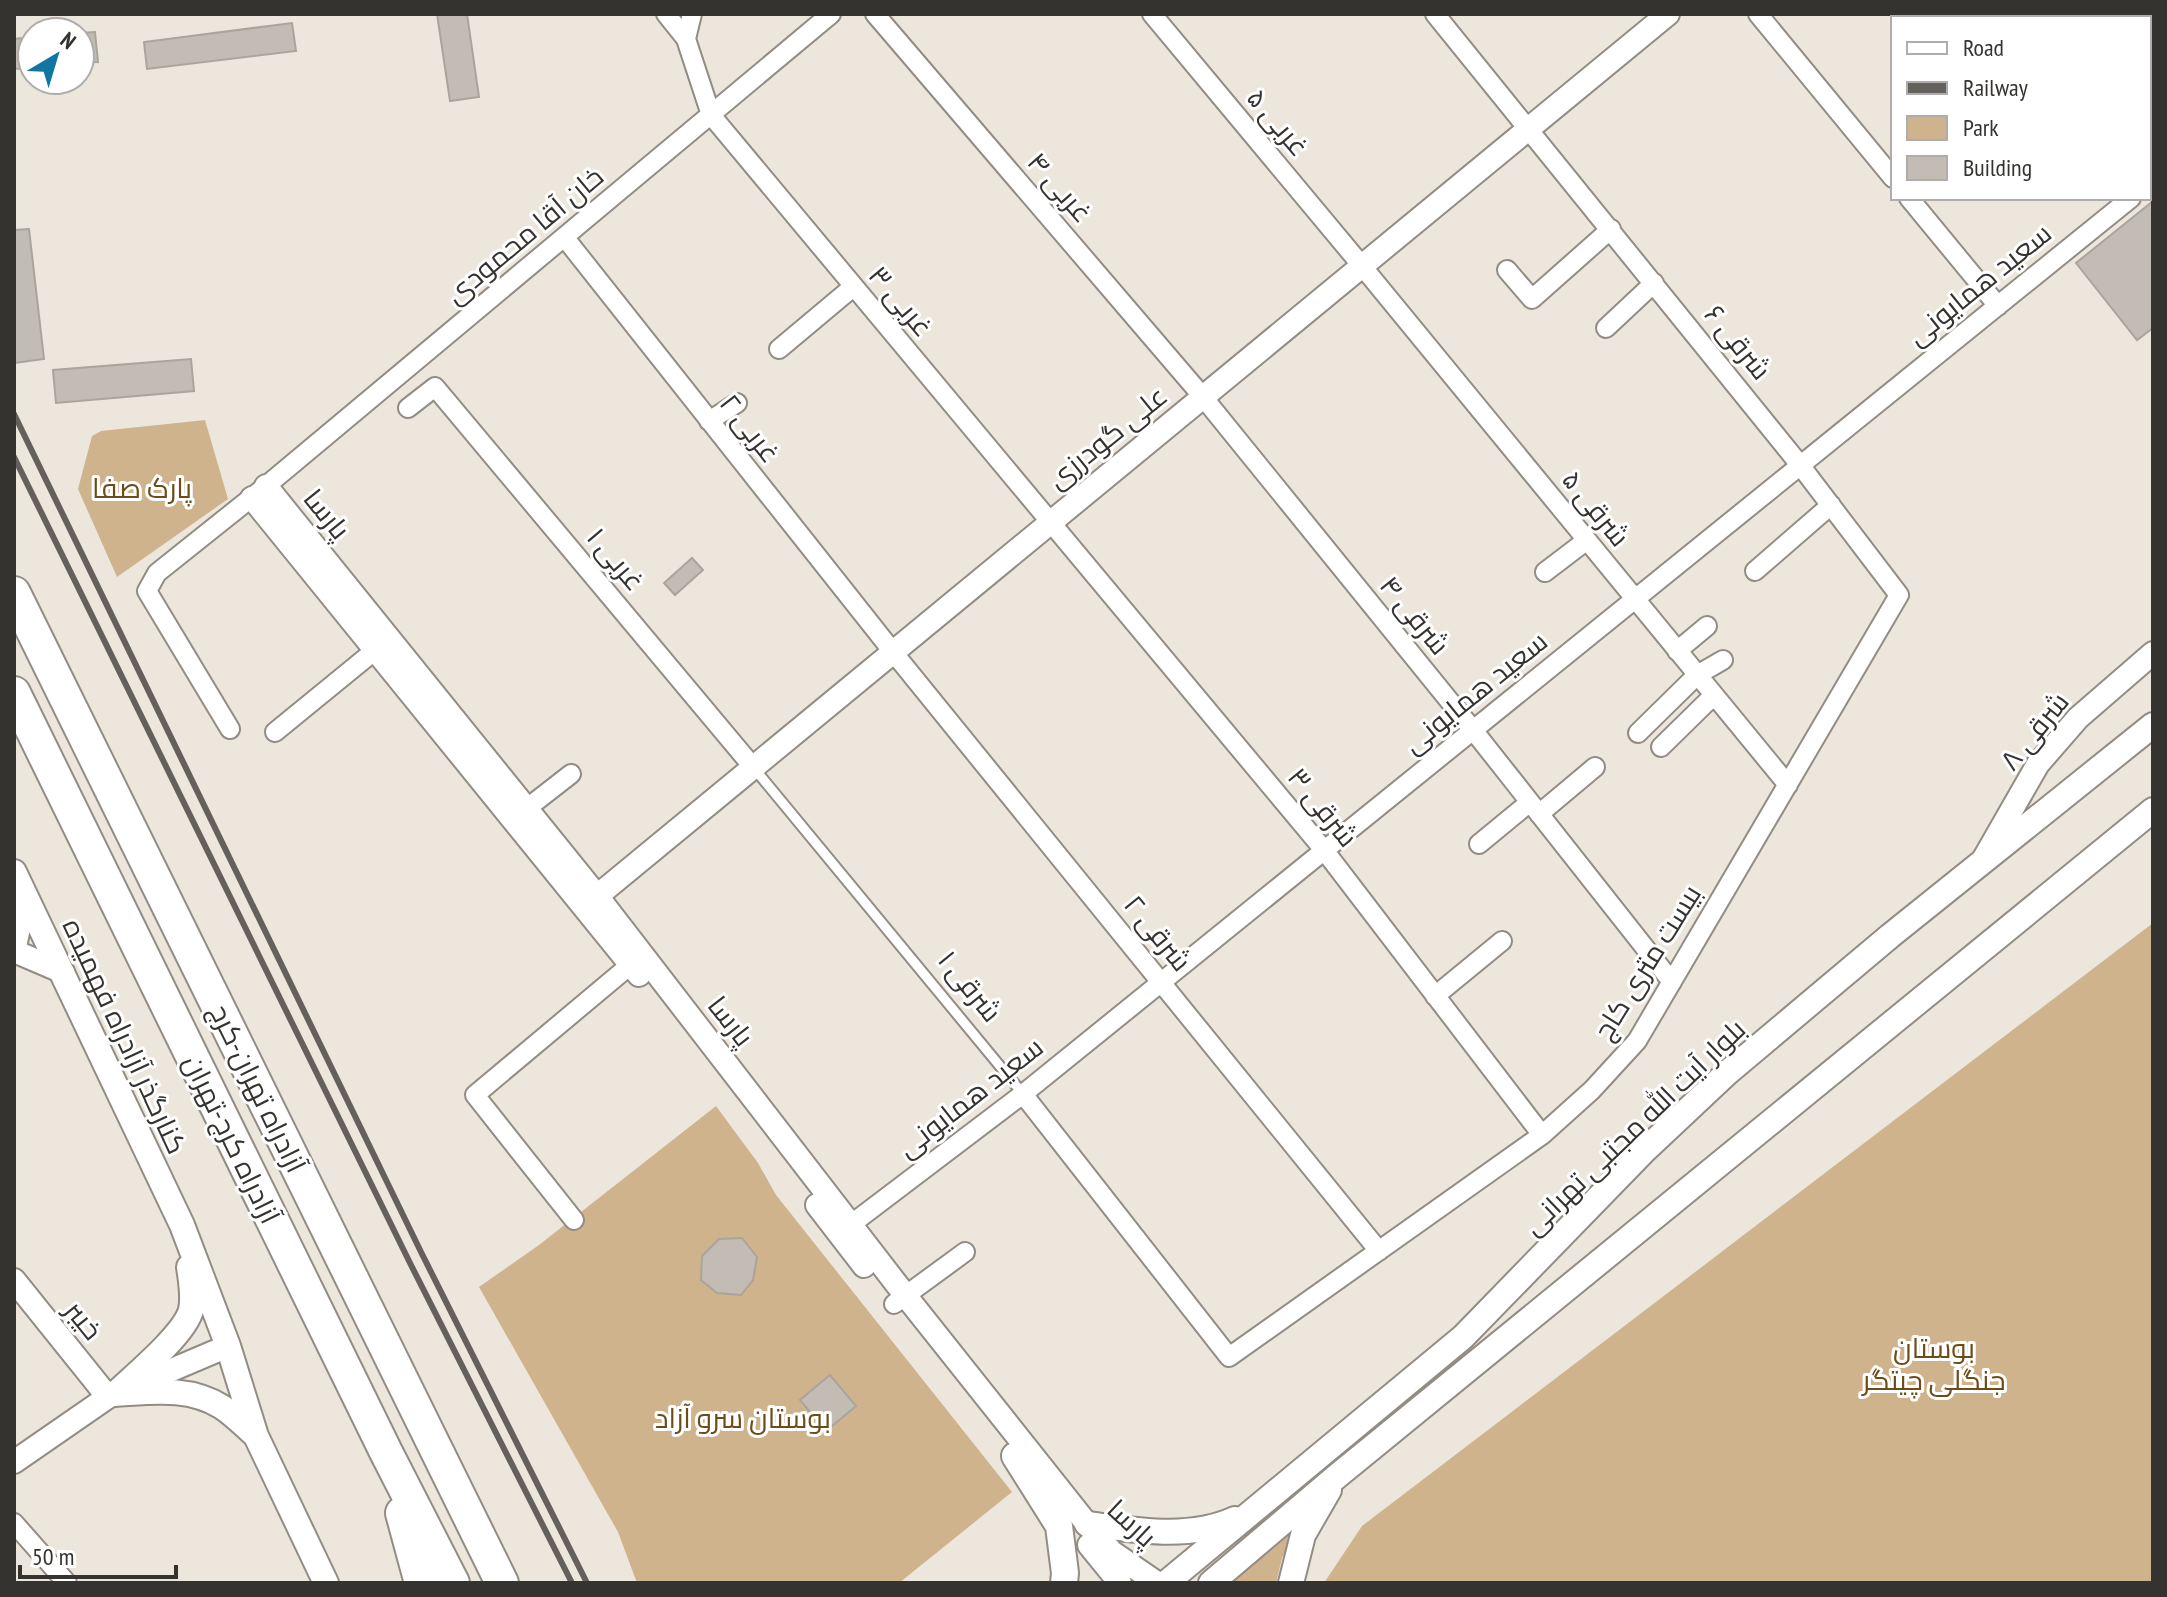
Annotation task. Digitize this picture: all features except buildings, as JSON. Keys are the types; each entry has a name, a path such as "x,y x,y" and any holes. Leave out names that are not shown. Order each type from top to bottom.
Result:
{"highway":[{"name":"آزادراه تهران-کرج","path":"14,593 502,1583"},
{"name":"آزادراه کرج-تهران","path":"14,693 453,1583"},
{"path":"386,1452 421,1583"}],"main road":[{"name":"بلوار آیت الله مجتبی تهرانی","path":"1166,1583 1463,1337 1645,1150 1727,1073 2153,725"},
{"path":"1211,1583 1336,1477 2153,810"},
{"name":"کنارگذر آزادراه فهمیده","path":"14,872 182,1225"},
{"path":"182,1225 228,1346 256,1436 326,1583"},
{"path":"112,1395 178,1333 190,1312 192,1286 182,1225"},
{"path":"112,1395 165,1391 190,1393 221,1406 256,1436"},
{"path":"1015,1456 1059,1526 1064,1583"},
{"path":"1291,1583 1303,1535 1336,1477"},
{"path":"1087,1524 1157,1532 1191,1530 1223,1525 1256,1510"}],"street":[{"path":"666,14 686,39 711,115"},
{"path":"686,39 692,14"},
{"name":"خان آقا محمودی","path":"230,729 147,591 157,573 259,492 831,14"},
{"name":"۴ غربی","path":"875,14 1203,397"},
{"name":"۵ غربی","path":"1152,14 1362,266"},
{"name":"۶ شرقی","path":"1435,14 1800,465 1899,595"},
{"name":"علی گودرزی","path":"591,901 1668,14"},
{"path":"1758,14 1891,176"},
{"name":"۳ غربی","path":"711,115 1050,522"},
{"path":"1911,200 1998,306"},
{"name":"سعید همایونی","path":"845,1228 1023,1094 2129,200"},
{"path":"1507,270 1532,299 1611,229"},
{"name":"۲ غربی","path":"565,238 893,652"},
{"name":"۵ شرقی","path":"1362,266 1788,785"},
{"path":"1606,328 1654,283"},
{"path":"779,349 853,287"},
{"name":"۱ غربی","path":"408,408 435,387 753,767"},
{"name":"۴ شرقی","path":"1203,397 1672,982"},
{"path":"709,421 737,403"},
{"name":"پارسا","path":"259,492 591,901 845,1228 1015,1456 1120,1583"},
{"path":"1755,571 1831,505"},
{"name":"۳ شرقی","path":"1050,522 1324,850 1542,1135"},
{"path":"1545,572 1587,540"},
{"name":"بیست متری کاج","path":"1229,1357 1542,1135 1592,1090 1637,1041 1899,595"},
{"path":"1677,651 1707,626"},
{"path":"275,732 383,645"},
{"name":"پارسا","path":"383,645 526,809 591,901"},
{"name":"۲ شرقی","path":"893,652 1379,1251"},
{"name":"۸ شرقی","path":"1981,863 2038,764 2078,718 2153,653"},
{"path":"1638,733 1697,675 1723,660"},
{"path":"1661,747 1714,695"},
{"path":"1479,844 1595,767"},
{"path":"526,809 571,774"},
{"path":"26,896 14,952 63,972"},
{"path":"1435,996 1502,941"},
{"path":"574,1220 475,1095 636,960"},
{"name":"۱ شرقی","path":"1023,1094 1229,1357"},
{"path":"900,1300 965,1252"},
{"name":"خیبر","path":"14,1280 112,1395"},
{"name":"پارسا","path":"900,1300 1112,1552 1157,1583"},
{"path":"14,1462 112,1395 228,1346"},
{"path":"14,1523 67,1583"}],"lane":[{"name":"۱ شرقی","path":"753,767 1023,1094"}],"green space":[{"name":"پارک صفا","path":"205,420 228,499 117,577 78,489 92,436 101,431"},
{"name":"بوستان جنگلی چیتگر","path":"2153,923 2153,1583 1324,1583 1362,1526"},
{"name":"بوستان سرو آزاد","path":"716,1106 758,1163 776,1195 1012,1492 899,1583 637,1583 618,1532 479,1287 539,1245"},
{"path":"1304,1519 1282,1558 1276,1583 1232,1583"}],"railway":[{"path":"14,414 421,1252 587,1583"},
{"path":"14,457 411,1265 572,1583"}]}
